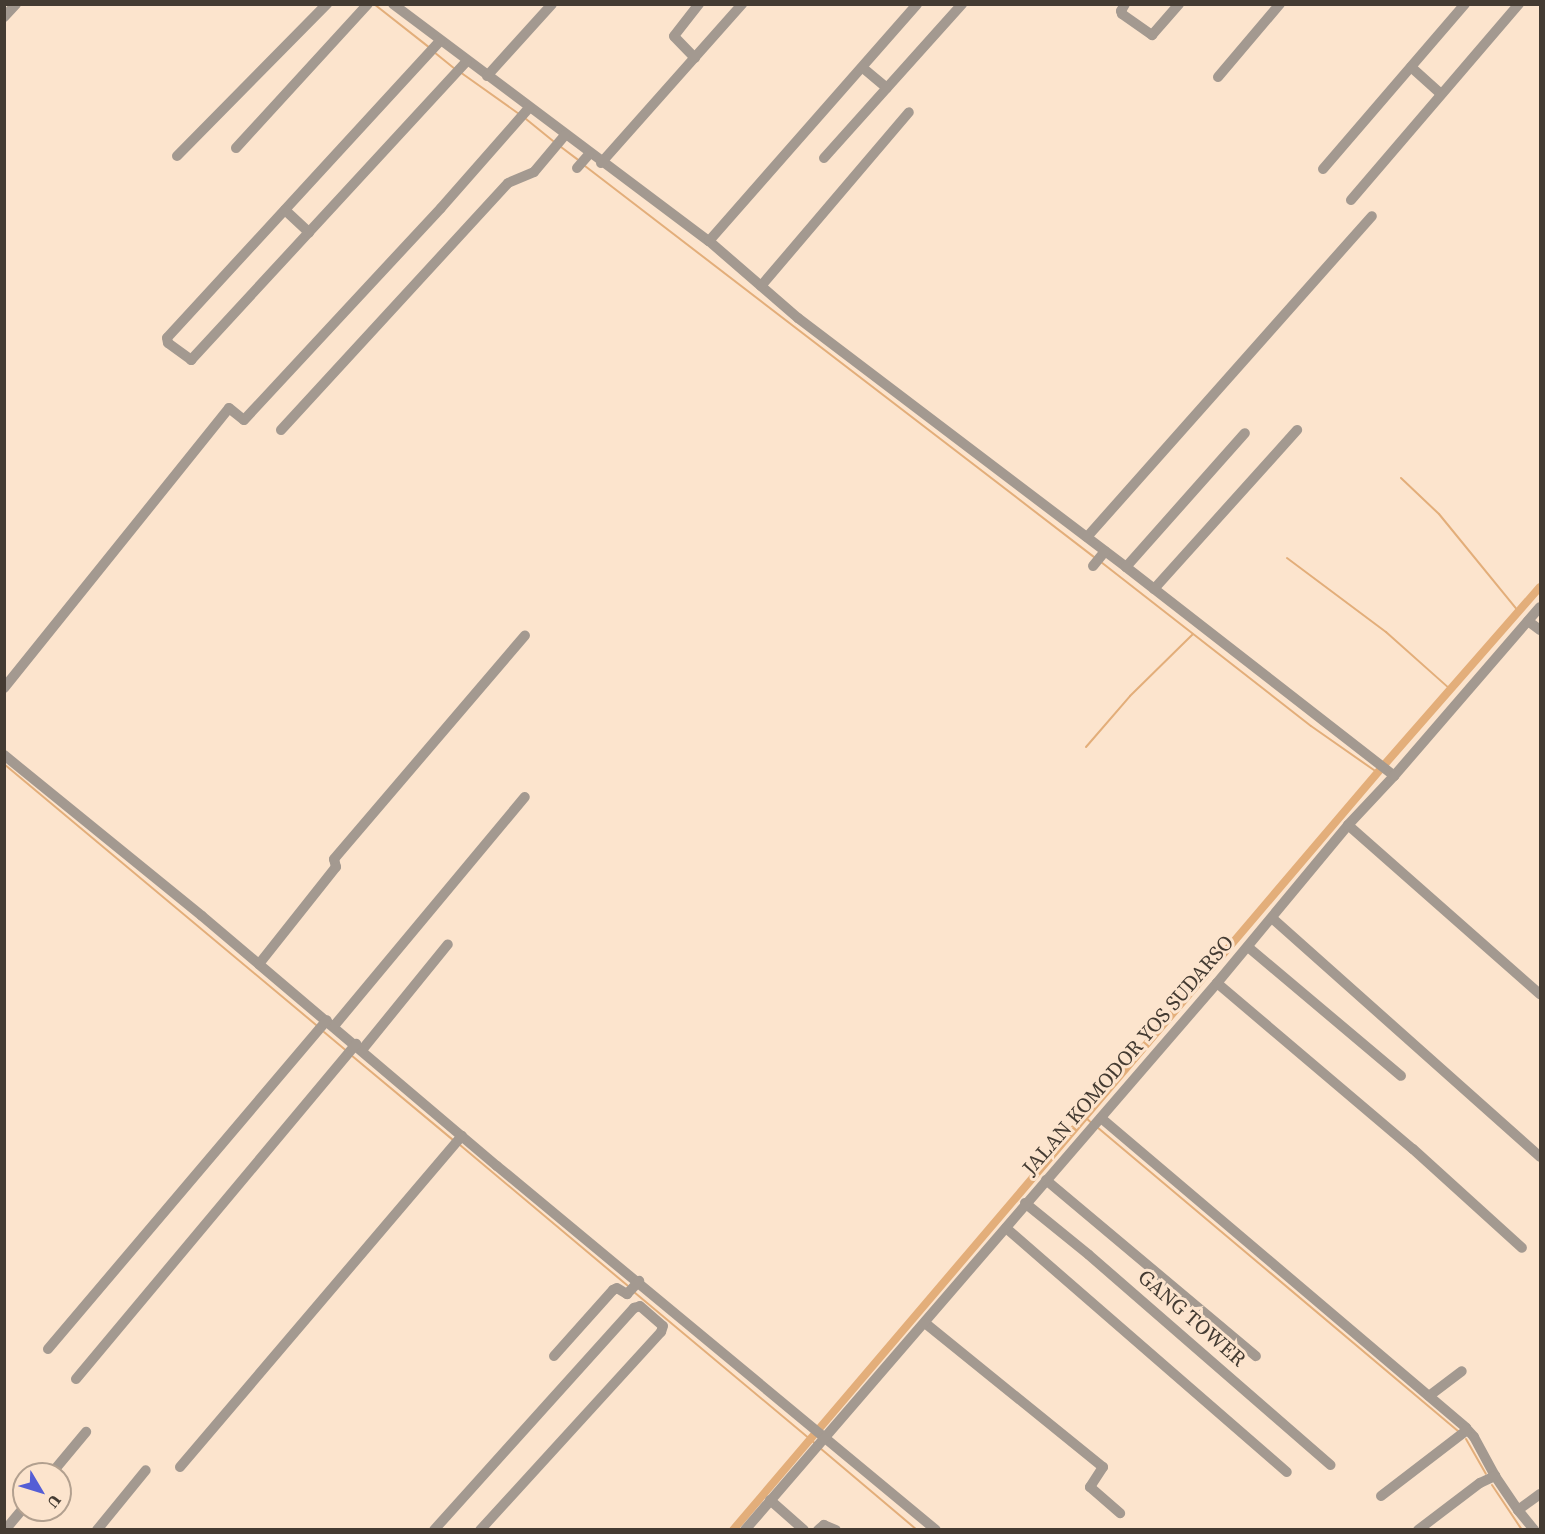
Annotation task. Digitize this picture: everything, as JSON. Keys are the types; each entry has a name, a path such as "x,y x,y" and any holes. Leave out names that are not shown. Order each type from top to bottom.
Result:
{"street":[{"path":"4,17 16,4"},
{"path":"177,156 327,4"},
{"path":"393,4 435,47 461,67 487,76 524,114 563,138 582,162 601,163 709,242 807,325 1087,537 1099,559 1126,567 1392,775"},
{"path":"487,76 552,4"},
{"path":"695,58 674,36 699,4"},
{"path":"601,163 742,4"},
{"path":"709,242 917,4"},
{"path":"824,158 962,4"},
{"path":"1125,4 1121,11 1122,14 1152,35 1179,4"},
{"path":"1218,77 1280,4"},
{"path":"1323,169 1465,4"},
{"path":"1351,200 1519,4"},
{"path":"236,148 367,5"},
{"path":"435,47 167,338 168,343 191,360 461,67"},
{"path":"1411,67 1441,94"},
{"path":"863,68 887,88"},
{"path":"761,286 909,111"},
{"path":"4,688 229,408 244,420 441,208 524,114"},
{"path":"281,430 508,183 531,174 563,138"},
{"path":"285,210 309,232"},
{"path":"1087,537 1372,216"},
{"path":"1154,589 1298,430"},
{"path":"1126,567 1245,433"},
{"name":"JALAN KOMODOR YOS SUDARSO","path":"745,1530 1248,947 1348,825 1540,607"},
{"path":"1528,621 1540,630"},
{"path":"259,964 336,867 334,859 525,635"},
{"path":"4,755 259,964 458,1140 636,1285 663,1314 810,1425 936,1530"},
{"path":"48,1348 525,797"},
{"path":"1348,825 1540,994"},
{"path":"1272,918 1540,1157"},
{"path":"76,1379 354,1050 448,944"},
{"path":"1248,947 1401,1076"},
{"path":"1217,983 1413,1149 1522,1248"},
{"path":"1097,1123 1429,1396 1467,1430 1474,1437 1495,1476 1534,1530"},
{"path":"180,1467 458,1140"},
{"path":"1046,1180 1256,1356"},
{"name":"GANG TOWER","path":"1025,1203 1331,1465"},
{"path":"1006,1228 1287,1472"},
{"path":"554,1356 613,1290 617,1288 627,1294 636,1285"},
{"path":"434,1530 634,1308 640,1306 663,1314"},
{"path":"480,1530 661,1332 663,1314"},
{"path":"925,1323 1103,1467 1090,1487 1120,1513"},
{"path":"1429,1396 1462,1371"},
{"path":"1381,1496 1467,1430"},
{"path":"61,1462 86,1432"},
{"path":"96,1530 146,1470"},
{"path":"1418,1530 1480,1483 1495,1476"},
{"path":"1518,1510 1540,1494"},
{"path":"770,1500 804,1530"},
{"path":"818,1530 824,1525 836,1530"}],"waterway":[{"path":"374,4 430,48"},
{"path":"434,52 455,69"},
{"path":"460,72 519,114"},
{"path":"526,119 554,142"},
{"path":"561,147 578,160"},
{"path":"585,166 1094,557"},
{"path":"1401,478 1439,514 1519,612"},
{"path":"1287,558 1386,632 1451,690"},
{"path":"1101,562 1311,726 1378,773"},
{"path":"733,1530 1385,764 1540,587"},
{"path":"1086,747 1130,696 1193,634"},
{"path":"4,764 317,1026"},
{"path":"324,1032 347,1051"},
{"path":"351,1055 453,1140"},
{"path":"1086,1118 1093,1124"},
{"path":"1097,1127 1459,1432"},
{"path":"460,1145 628,1286"},
{"path":"634,1292 816,1444"},
{"path":"1466,1439 1486,1474"},
{"path":"820,1448 917,1530"},
{"path":"1492,1485 1522,1530"}]}
